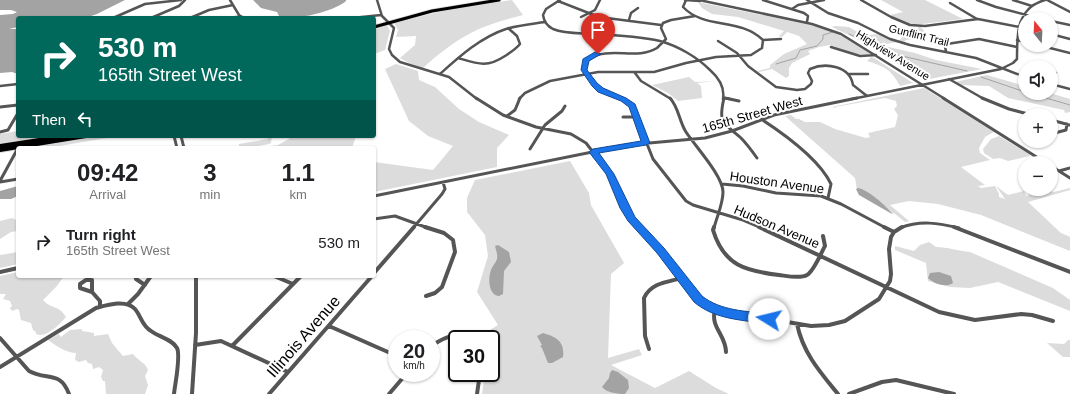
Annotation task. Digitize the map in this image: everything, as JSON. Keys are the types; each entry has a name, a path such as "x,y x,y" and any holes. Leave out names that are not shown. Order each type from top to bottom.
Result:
{"main road":[{"path":"376,25 436,8 484,0"},
{"path":"387,21 438,9 499,0"},
{"path":"0,146 52,138"},
{"path":"29,146 75,138"},
{"path":"0,150 16,148"}],"street":[{"path":"144,4 147,0"},
{"path":"117,16 144,4 181,0"},
{"path":"156,16 179,6 185,0"},
{"path":"230,0 240,16"},
{"path":"377,0 381,14 394,30 390,49 396,60 413,67 453,79 478,100 507,116 542,129 565,133 586,142 610,174 631,219 660,250 698,299 715,310 797,324 823,326 845,321 879,299 888,288 891,274 889,243 894,232 904,226 915,223 929,222 949,225 1070,272"},
{"path":"581,17 596,9 600,0"},
{"path":"507,116 515,110 523,95 533,88 550,81 604,72 635,73 660,71 698,60 720,56 751,55 759,52 763,47 763,40 758,34 748,29 694,16 684,9 683,5 685,0"},
{"name":"Highview Avenue","path":"685,0 713,2"},
{"name":"Highview Avenue","path":"699,0 776,17 807,22 841,34 923,84 1035,156"},
{"name":"Gunflint Trail","path":"807,0 828,13 858,22 890,39 976,58 1018,74"},
{"path":"792,9 798,5 824,0"},
{"path":"862,0 899,21 911,25 921,26 977,19 1018,26 1017,56 1015,61 1004,68"},
{"path":"977,0 1018,13"},
{"path":"1013,0 1032,6"},
{"path":"1027,12 1037,2 1046,0 1070,12"},
{"path":"694,16 669,20 661,25 605,18 588,14 574,6 559,1 545,10 543,16 545,22 553,28 564,32 626,36 663,42 680,48 698,60 721,83 724,91 721,116 725,125 746,143 757,158"},
{"path":"763,1 807,15 809,18 807,22"},
{"path":"950,3 977,19"},
{"path":"195,16 211,9 233,4"},
{"path":"629,20 631,13 638,8"},
{"path":"366,16 381,14"},
{"path":"1058,22 1070,25 1070,20"},
{"path":"440,74 458,58 494,34 508,28 545,22"},
{"path":"587,74 584,70 584,64 591,56 603,53 647,52 655,49 666,37 661,29 661,25"},
{"path":"458,58 482,65 496,63 518,48 520,44 517,36 508,28"},
{"path":"1058,36 1070,39"},
{"path":"763,40 781,39"},
{"path":"946,51 945,47 947,44 976,39 1017,47"},
{"path":"718,41 740,56 748,66 771,84 788,90 800,90 809,87 812,82 808,72 814,66 832,66 849,74 868,74"},
{"path":"831,47 860,56 876,55"},
{"path":"1058,50 1070,53"},
{"name":"165th Street West","path":"376,196 593,152 646,143 691,140 732,131 761,119 1004,68"},
{"path":"635,73 636,77 642,83 660,91 673,101 678,109 683,128 722,184 723,193 713,230 714,236 733,262 741,267 800,276 810,272 820,255 825,246 823,236"},
{"name":"Hudson Avenue","path":"587,74 601,90 631,104 635,109 636,117 656,164 686,201 693,205 754,224 924,306 954,316 975,320 1021,314 1032,315 1053,321"},
{"path":"849,74 853,85 867,96"},
{"path":"949,79 990,103 1018,112"},
{"path":"0,86 16,84"},
{"path":"1058,86 1070,89"},
{"path":"724,98 739,101"},
{"path":"0,107 16,105"},
{"path":"530,149 542,129 551,119 562,111 565,106"},
{"path":"0,132 8,130 16,116"},
{"path":"622,117 636,117"},
{"path":"761,119 778,130 825,173 831,184 828,198"},
{"path":"1058,122 1068,124 1066,130 1058,132"},
{"path":"0,182 16,152"},
{"path":"1059,171 1070,168"},
{"path":"1059,171 1070,178"},
{"path":"0,182 16,179"},
{"path":"376,272 443,193 445,189 443,182"},
{"name":"Houston Avenue","path":"722,184 739,185 776,193 807,194 828,198 894,232"},
{"path":"376,219 394,216 418,223 448,235 453,240 456,248 455,254 442,287 435,293 426,296"},
{"path":"0,272 16,268"},
{"path":"136,278 145,285"},
{"path":"128,304 150,278"},
{"path":"192,394 195,345 196,278"},
{"path":"279,278 293,284"},
{"path":"232,346 299,278"},
{"name":"Illinois Avenue","path":"269,394 370,278"},
{"path":"650,349 645,336 644,298 654,286 682,278"},
{"path":"92,292 100,301 100,306"},
{"path":"0,367 100,306 115,303 128,304 134,308 143,324 150,331 170,341 176,347 178,357 174,394"},
{"path":"715,310 713,317 714,323 724,340 726,352"},
{"path":"797,324 800,339 805,351 838,394"},
{"path":"328,326 388,352"},
{"path":"0,338 30,372 58,378 66,385 69,394"},
{"path":"195,345 217,341 232,346 288,372"},
{"path":"849,394 882,382 896,380 954,394"},
{"path":"389,394 399,382"},
{"path":"477,394 480,382"}],"shaded area":[{"path":"0,0 125,0 91,16 16,16 16,27 9,29 16,29 16,73 12,72 0,73 0,15 13,14 17,12 11,10 0,10"},
{"path":"253,0 346,0 332,9 304,16 279,16 277,12 261,8"},
{"path":"512,0 523,15 479,29 450,46 423,68 400,58 415,45 416,36 396,37 398,30 394,23 447,10"},
{"path":"881,0 925,0 963,19 914,25 902,22 890,15 903,12"},
{"path":"698,2 820,27 844,37 871,54 856,54 830,45 808,51 810,54 792,63 789,68 789,76 786,78 772,69 759,72 757,71 770,68 770,65 784,54 807,44 799,36 787,32 782,37 779,36 784,31 738,17 712,14 702,8"},
{"path":"387,25 390,31 385,50 376,53 376,29"},
{"path":"832,27 849,27 864,36 877,34 897,42 881,45 884,46 915,53 936,60 982,69 924,80 859,40"},
{"path":"921,27 928,36 906,40 904,42 899,41 906,33 909,34"},
{"path":"871,57 913,83 900,86 894,76 887,69 867,61"},
{"path":"396,64 418,71 419,80 435,87 459,109 479,122 509,135 497,148 497,167 376,192 376,162 433,170 453,146 428,136 409,121 385,69"},
{"path":"987,75 1018,84 1018,100 1058,100 1058,95 1070,99 1070,112 1065,113 1064,110 1058,108 1055,108 1008,98 989,86 960,85 955,82"},
{"path":"689,77 695,82 716,81 697,83 701,86 702,98 678,101 668,93 652,85"},
{"path":"924,88 994,132 985,137 979,148 980,153 990,160 961,167 985,185 978,186 981,188 995,186 999,197 1005,199 996,186 1008,195 1018,192 1018,196 1049,196 1028,202 1061,233 1070,237 1070,251 981,215 938,204 909,201 890,205 909,221 905,222 894,213 892,214 857,190 855,178 785,116 791,115 796,119 805,122 820,122 835,129 866,138 870,137 868,133 895,127 898,115 894,109 897,106 896,101 885,98 835,107 836,108 832,107"},
{"path":"16,131 16,138 28,138 0,144 0,134"},
{"path":"999,136 1030,156 1018,156 1018,159 1008,161 1000,158 993,159 984,153 983,149 991,139"},
{"path":"82,138 107,138 59,146 32,146"},
{"path":"272,138 271,143 269,144 258,146 239,146 239,144"},
{"path":"355,138 353,146 272,146 278,145 289,139"},
{"path":"570,161 589,193 591,205 624,263 611,274 608,358 639,349 642,355 611,365 655,388 689,371 716,388 729,394 482,394 484,382 500,382 500,330 490,330 498,325 477,292 488,256 485,235 467,212 467,198 475,180"},
{"path":"16,187 16,197 11,199 0,199 0,191"},
{"path":"858,188 877,199 892,214 859,195 856,189"},
{"path":"1070,188 1070,190 1058,193 1058,191"},
{"path":"12,218 16,220 16,231 11,232 0,239 0,221"},
{"path":"929,242 936,247 970,252 1053,288 1070,300 1070,311 998,282 970,288 950,287 928,281 926,263 895,250 895,246 914,251 920,245"},
{"path":"498,245 509,252 511,262 504,271 503,294 499,296 493,293 489,281 491,270 497,259 495,246"},
{"path":"16,252 16,264 0,268 0,255"},
{"path":"16,272 16,278 63,278 43,300 49,305 60,310 66,317 49,332 40,335 36,334 31,323 21,320 19,310 17,309 12,311 10,308 12,306 10,301 3,299 6,294 0,294 0,276"},
{"path":"939,272 951,276 953,283 940,285 928,278 930,273"},
{"path":"82,329 82,331 94,333 94,336 108,334 112,343 123,356 133,354 145,365 148,370 145,376 148,385 145,394 106,394 105,381 103,381 101,377 103,370 99,367 93,369 92,364 88,363 86,360 79,362 75,360 76,353 58,347 48,340 59,334 61,337 70,330"},
{"path":"543,333 559,340 563,347 563,357 552,363 548,363 540,346 542,345 537,336"},
{"path":"1070,340 1070,357 1063,357 1047,343 1064,344"},
{"path":"612,370 618,372 628,380 629,388 625,394 610,392 602,387 609,378"}],"waterway":[{"path":"776,64 796,58 800,50 817,46 823,39 823,35 833,32"},
{"path":"849,34 867,42 876,50 967,71"},
{"path":"981,77 1018,90"},
{"path":"1053,100 1070,105"}],"route":[{"path":"598,54 589,57 586,60 584,70 595,85 601,90 629,103 635,109 646,143 626,145 593,152 610,174 631,219 660,250 698,299 705,305 721,312 769,319"}]}
